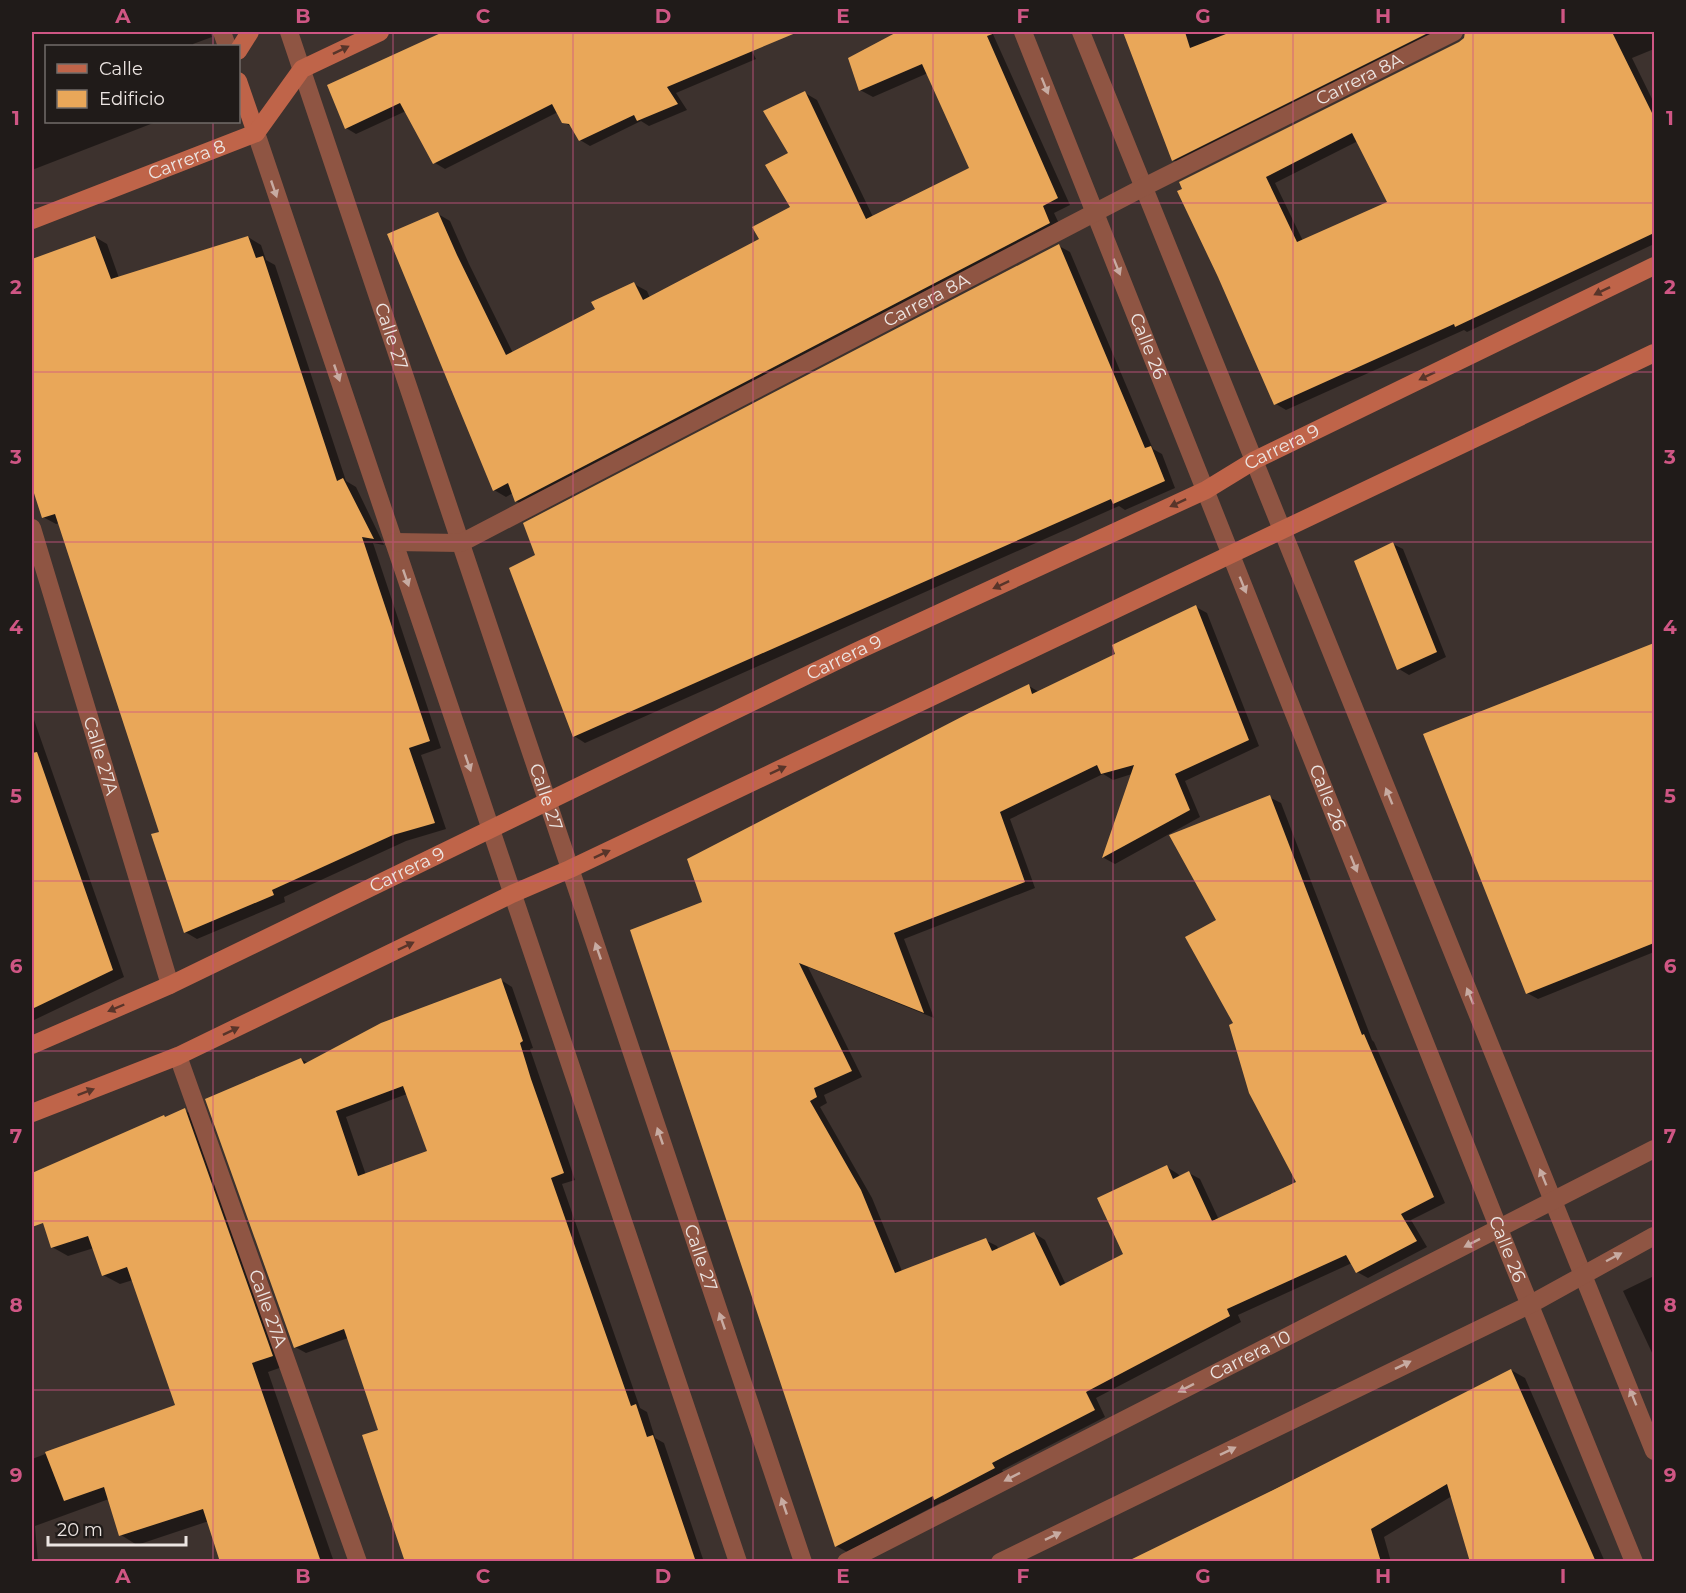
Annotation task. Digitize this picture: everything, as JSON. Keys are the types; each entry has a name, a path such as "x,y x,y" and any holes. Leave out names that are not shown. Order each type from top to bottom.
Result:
{"street":[{"path":"240,48 250,32"},
{"name":"Calle 27","path":"289,32 803,1562"},
{"path":"256,133 302,69 380,32"},
{"name":"Calle 26","path":"1023,32 1499,1229 1634,1562"},
{"path":"1081,32 1654,1451"},
{"name":"Carrera 8A","path":"394,542 461,543 1144,187 1454,32"},
{"path":"240,87 738,1562"},
{"name":"Carrera 8","path":"32,220 256,133"},
{"name":"Carrera 9","path":"32,1045 170,985 855,652 1206,490 1255,460 1654,266"},
{"path":"32,1113 178,1056 512,894 570,869 1654,353"},
{"name":"Calle 27A","path":"32,528 170,985"},
{"name":"Calle 27A","path":"178,1056 358,1562"},
{"name":"Carrera 10","path":"846,1562 1654,1149"},
{"path":"1000,1562 1531,1304 1654,1236"}],"building":[{"path":"443,32 798,32 667,87 678,104 637,121 634,115 579,141 569,124 562,123 552,104 433,164 400,103 345,129 327,85"},
{"path":"897,32 998,32 987,36 1058,198 1043,206 1050,223 515,502 508,483 493,491 387,234 438,212 506,355 595,309 591,302 634,282 643,300 759,239 752,227 790,207 765,165 788,153 763,111 805,91 866,219 969,168 922,64 859,91 848,58"},
{"path":"1123,32 1185,32 1190,48 1231,32 1430,32 1172,161"},
{"path":"1465,32 1612,32 1654,117 1654,233 1455,327 1454,324 1274,405 1218,277 1177,191 1182,189 1179,182 1464,38","holes":["1352,133 1387,202 1297,242 1266,177"]},
{"path":"95,236 111,279 248,236 256,258 263,256 337,481 343,478 374,539 362,537 430,741 409,748 435,823 393,835 272,890 274,895 184,933 151,834 159,832 55,514 42,518 32,487 32,259"},
{"path":"1059,244 1145,448 1151,446 1165,481 1113,504 1111,499 573,737 509,568 535,555 523,523"},
{"path":"1393,542 1437,652 1397,670 1354,561"},
{"path":"1196,605 1249,740 1175,774 1190,810 1102,858 1134,765 1101,774 1097,765 1000,812 1025,882 894,933 924,1013 799,963 852,1071 814,1088 817,1097 810,1101 861,1190 895,1273 986,1238 992,1251 1034,1232 1060,1286 1123,1254 1097,1198 1167,1165 1173,1179 1189,1171 1212,1221 1296,1182 1249,1093 1229,1025 1233,1023 1185,937 1216,920 1169,835 1270,795 1362,1035 1364,1034 1434,1197 1401,1214 1417,1241 1356,1273 1346,1255 1227,1309 1230,1316 1086,1392 1095,1410 992,1463 995,1468 934,1500 933,1496 835,1547 630,930 702,902 687,859 1029,684 1032,694 1115,654 1112,645"},
{"path":"1654,643 1654,943 1526,994 1423,734"},
{"path":"37,752 113,970 32,1009 32,753"},
{"path":"501,978 523,1041 520,1043 531,1079 564,1173 551,1178 631,1406 636,1404 647,1437 653,1435 696,1562 405,1562 362,1435 378,1430 344,1329 294,1348 205,1099 301,1058 304,1064 381,1023","holes":["403,1086 427,1151 358,1176 336,1111"]},
{"path":"185,1108 273,1356 252,1363 321,1562 220,1562 203,1509 119,1536 104,1487 64,1501 45,1452 175,1405 127,1267 102,1276 88,1236 51,1248 43,1223 32,1227 32,1173"},
{"path":"1511,1369 1596,1562 1470,1562 1447,1484 1371,1529 1381,1562 1126,1562 1279,1487"}]}
